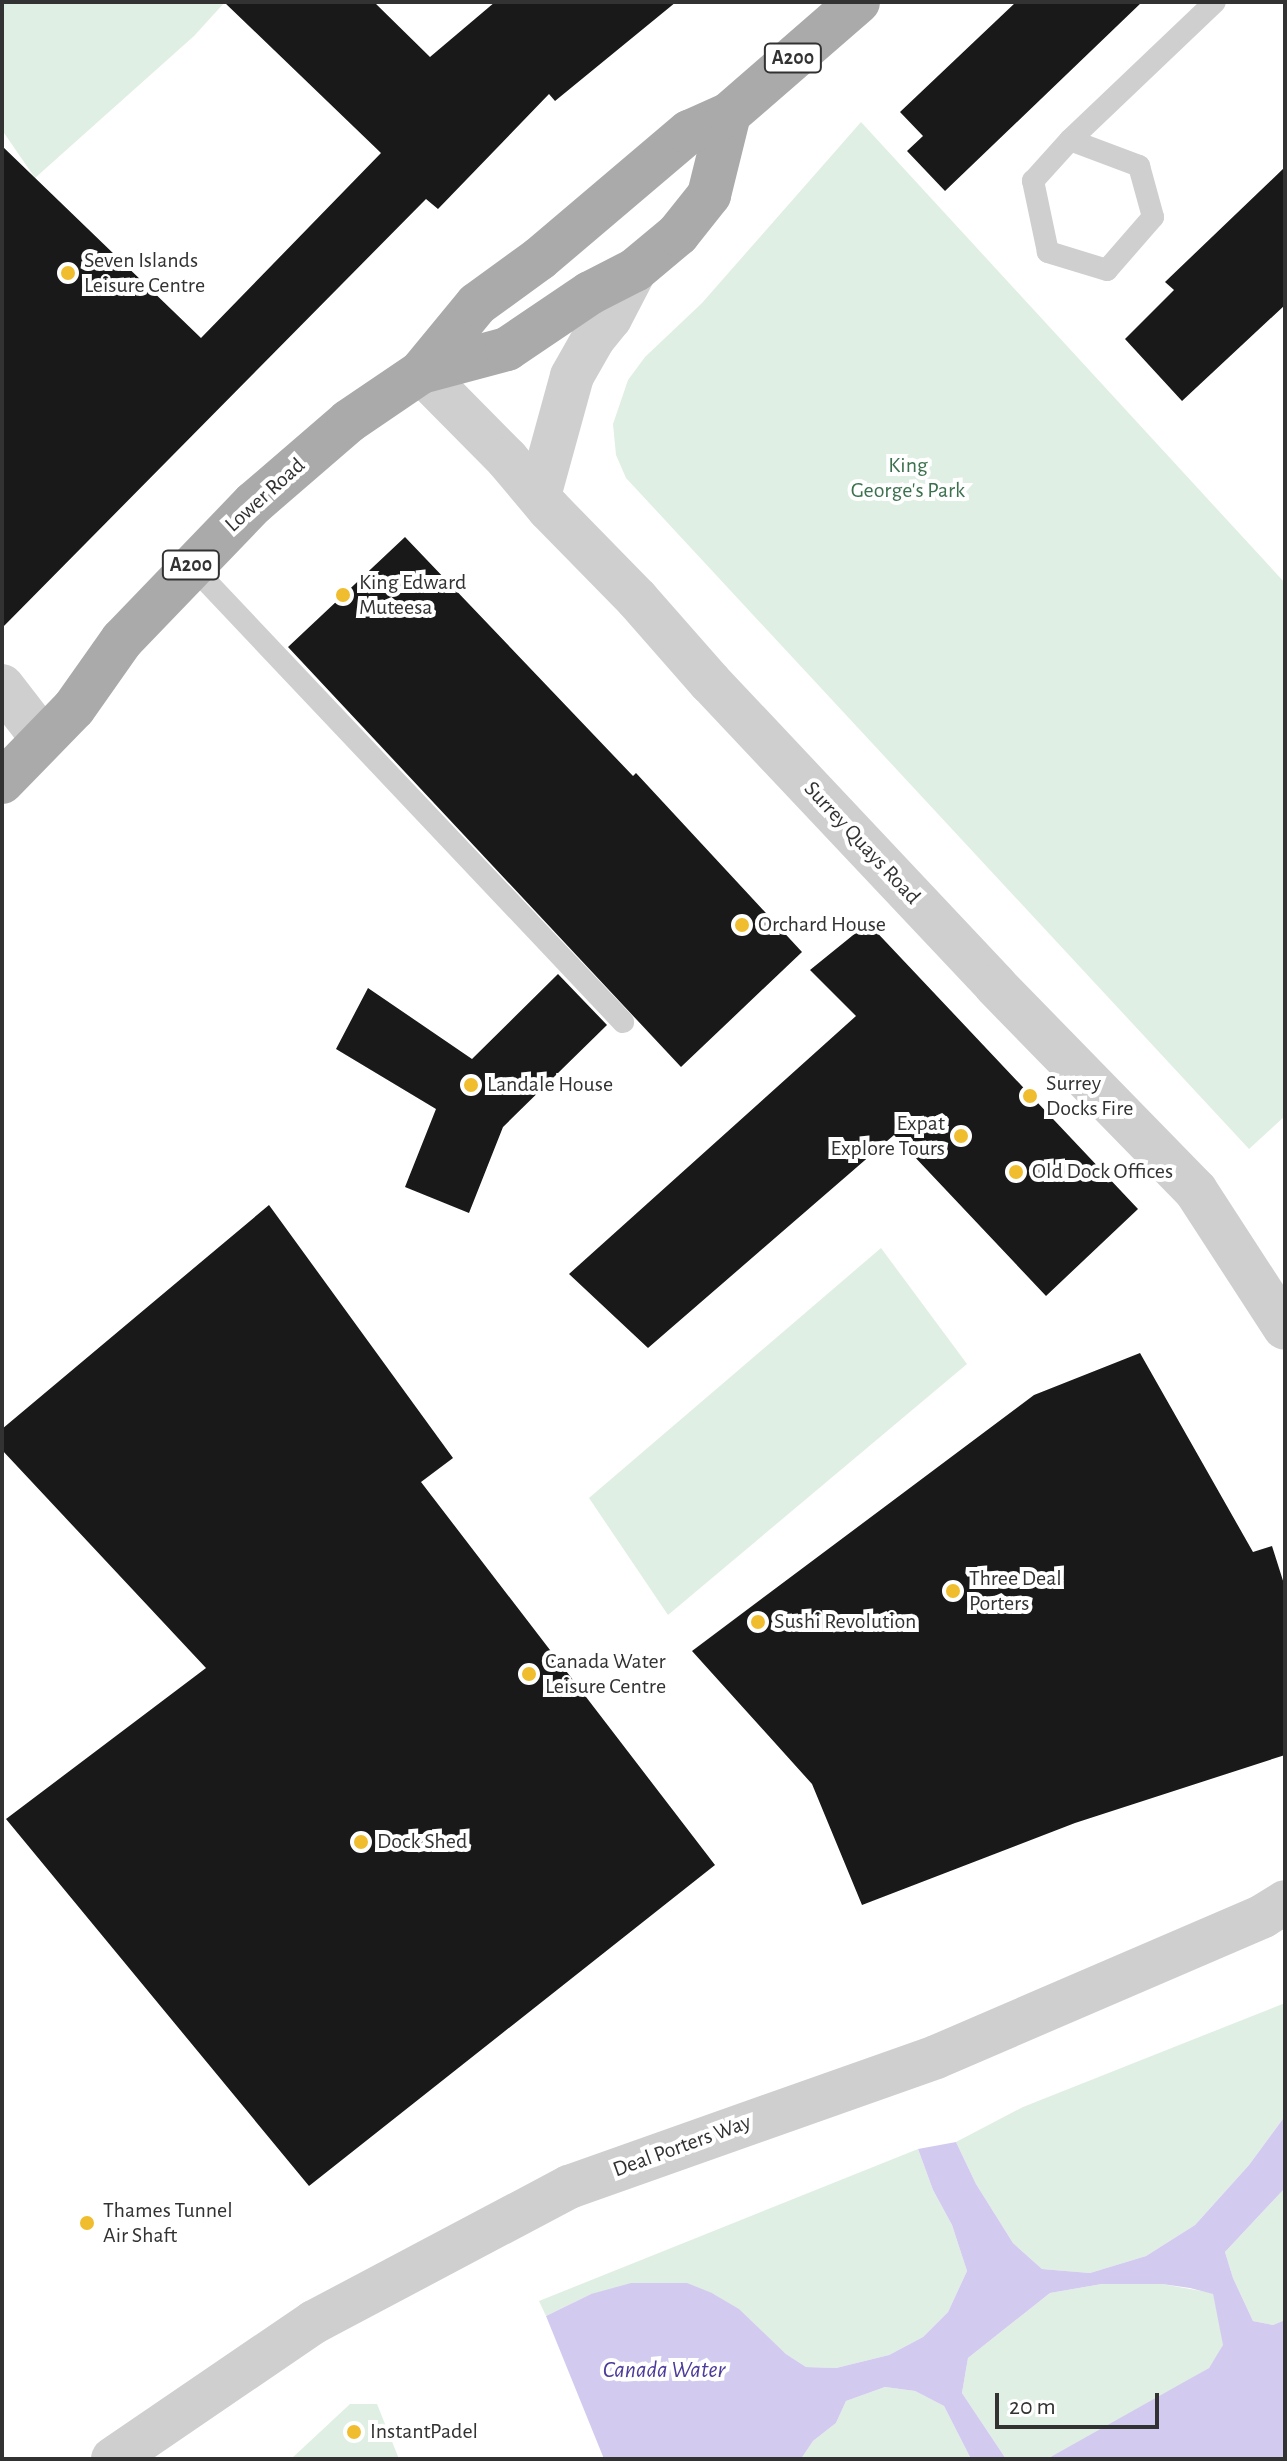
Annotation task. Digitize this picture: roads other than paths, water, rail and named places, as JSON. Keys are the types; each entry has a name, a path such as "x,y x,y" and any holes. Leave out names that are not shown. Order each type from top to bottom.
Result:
{"main road":[{"name":"A200","path":"421,372 477,304 539,259 689,132 729,114 858,2"},
{"name":"A200","path":"421,372 507,349 590,293 635,270 678,234 709,195 729,114"},
{"name":"Lower Road","path":"2,782 74,708 122,640 254,503 349,421 421,372"}],"street":[{"path":"539,496 572,376 610,318 635,270"},
{"name":"Surrey Quays Road","path":"421,372 507,459 964,952 1196,1191 1285,1328"},
{"path":"2,686 43,739"},
{"name":"Deal Porters Way","path":"113,2459 314,2322 569,2187 936,2057 1263,1916 1285,1902"}],"lane":[{"path":"1070,140 1139,166 1153,217 1107,270 1048,252 1033,181 1070,140 1215,2"},
{"path":"191,565 623,1022"}],"water":[{"name":"Canada Water","path":"1285,2116 1285,2188 1225,2252 1253,2321 1273,2325 1285,2320 1285,2459 1047,2459 1209,2368 1223,2345 1213,2294 1190,2288 1162,2284 1102,2284 1050,2293 968,2358 962,2393 1006,2459 971,2459 944,2406 915,2391 885,2387 846,2401 836,2423 813,2441 801,2459 604,2459 546,2316 591,2294 631,2283 687,2283 739,2309 786,2354 806,2367 836,2368 889,2355 923,2337 948,2312 967,2271 952,2225 933,2190 918,2149 956,2142 976,2184 1013,2243 1042,2269 1090,2273 1146,2256 1195,2225 1249,2165"}],"place":[{"name":"Seven Islands Leisure Centre","path":"68,273"},
{"name":"King Edward Muteesa","path":"343,595"},
{"name":"Orchard House","path":"742,925"},
{"name":"Landale House","path":"471,1085"},
{"name":"Surrey Docks Fire","path":"1030,1096"},
{"name":"Expat Explore Tours","path":"961,1136"},
{"name":"Old Dock Offices","path":"1016,1172"},
{"name":"Three Deal Porters","path":"953,1591"},
{"name":"Sushi Revolution","path":"758,1622"},
{"name":"Canada Water Leisure Centre","path":"529,1674"},
{"name":"Dock Shed","path":"361,1842"},
{"name":"Thames Tunnel Air Shaft","path":"87,2223"},
{"name":"InstantPadel","path":"354,2432"}],"park label":[{"name":"King George's Park","path":"908,478"}]}
